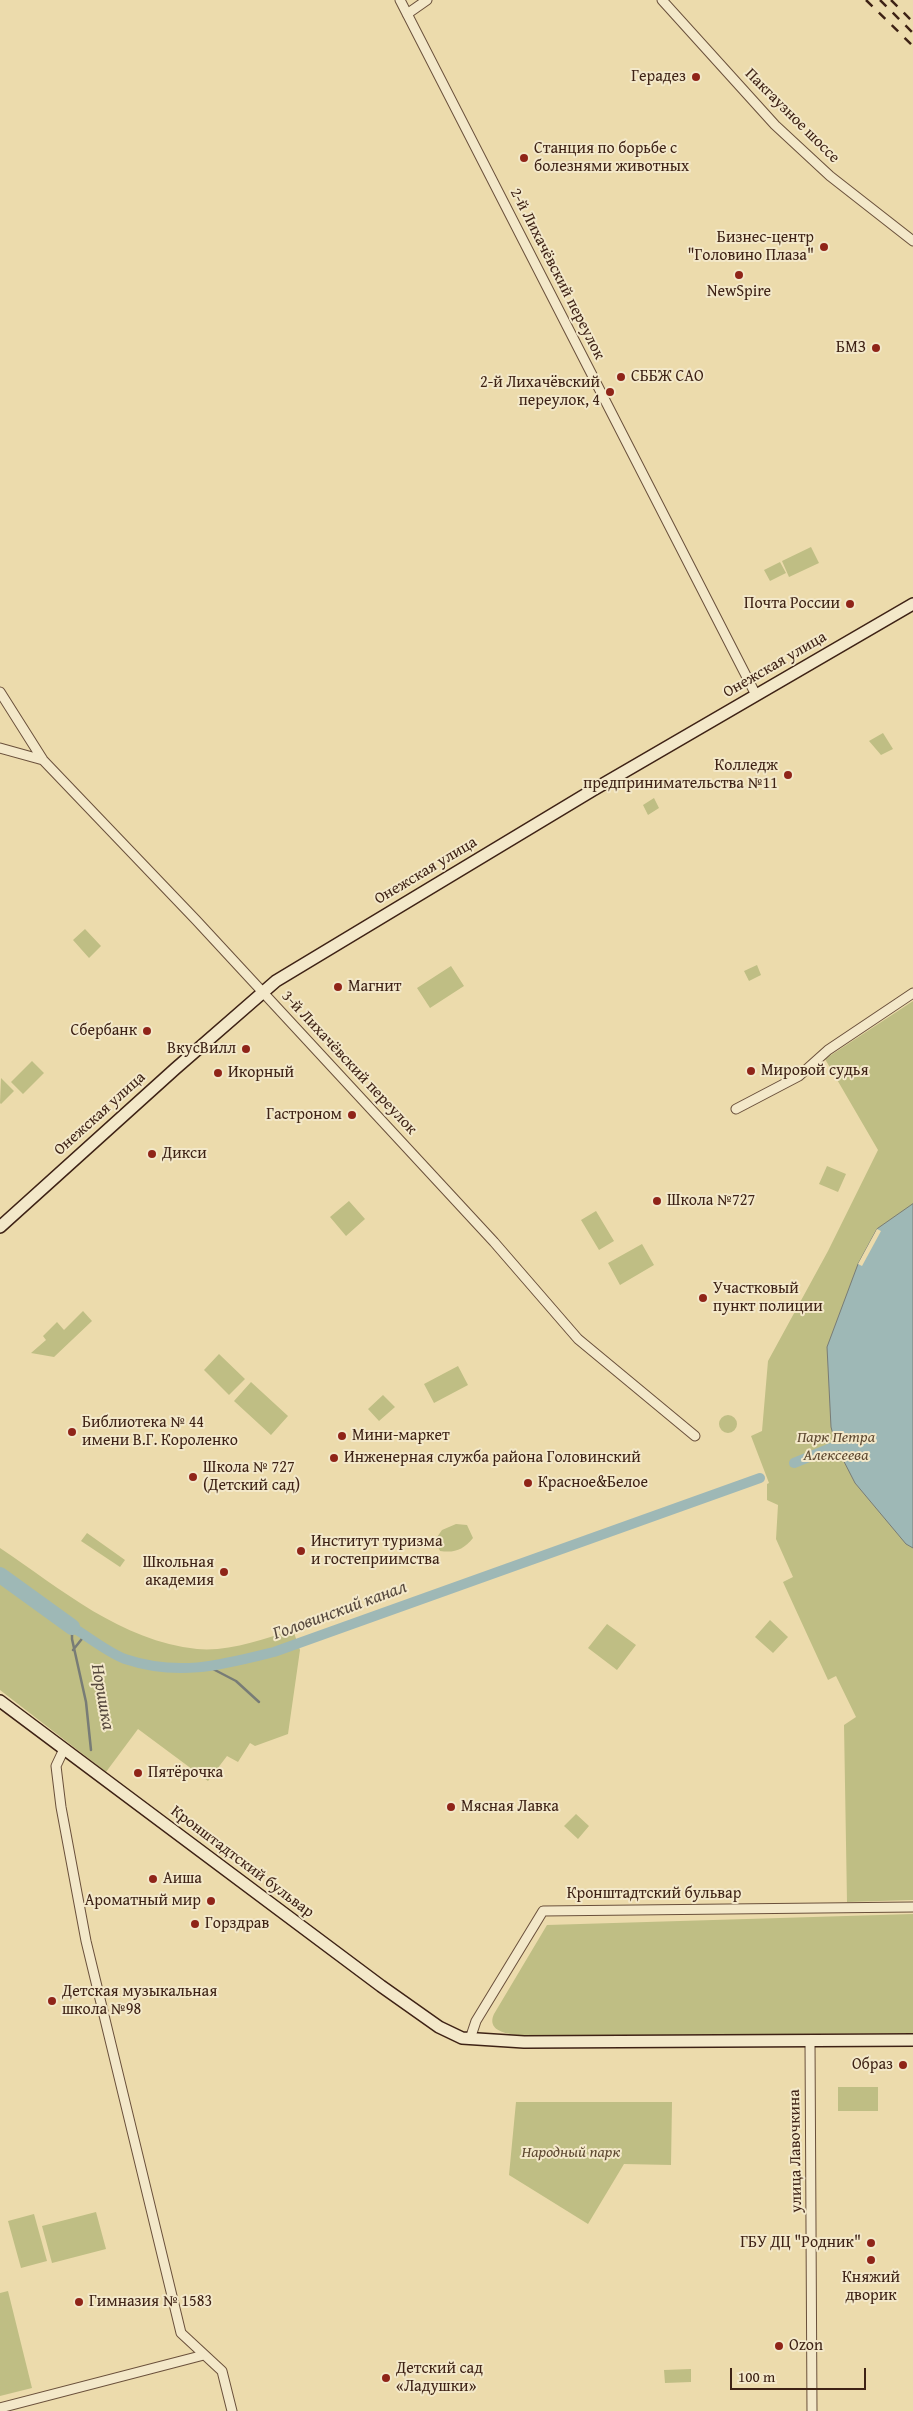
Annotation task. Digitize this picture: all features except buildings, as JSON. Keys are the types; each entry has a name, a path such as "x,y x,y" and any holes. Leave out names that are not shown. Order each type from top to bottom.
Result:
{"main road":[{"name":"Онежская улица","path":"0,1227 262,992 592,790 913,604"},
{"name":"Кронштадтский бульвар","path":"0,1701 394,1995 439,2027 470,2039 524,2042 913,2040"}],"street":[{"name":"2-й Лихачёвский переулок","path":"400,0 756,695"},
{"path":"407,14 427,0"},
{"name":"Пакгаузное шоссе","path":"662,0 775,125 830,176 913,242"},
{"name":"3-й Лихачёвский переулок","path":"0,692 43,760 262,992 484,1232 578,1339 695,1436"},
{"path":"0,748 43,760"},
{"path":"736,1109 799,1076 828,1050 913,993"},
{"path":"64,1749 57,1760 56,1766 61,1807 98,1994 180,2333 222,2371 232,2411"},
{"name":"Кронштадтский бульвар","path":"470,2039 476,2020 543,1911 913,1907"},
{"name":"улица Лавочкина","path":"810,2041 812,2411"},
{"path":"0,2408 204,2355"}],"green space":[{"path":"811,547 819,563 789,577 782,561"},
{"path":"780,562 786,573 770,581 764,570"},
{"path":"883,733 893,749 881,755 869,741"},
{"path":"654,798 659,808 648,815 643,805"},
{"path":"85,929 101,946 89,958 73,940"},
{"path":"757,965 761,975 749,981 744,971"},
{"path":"451,966 464,986 430,1008 417,988"},
{"name":"Парк Петра Алексеева","path":"913,1001 913,1900 847,1902 844,1725 856,1717 836,1676 828,1680 783,1582 793,1577 776,1539 778,1505 767,1500 767,1484 769,1483 751,1436 762,1431 768,1361 828,1251 878,1150 825,1059"},
{"path":"32,1061 44,1073 23,1094 11,1082"},
{"path":"1,1078 14,1091 1,1104 0,1103"},
{"path":"827,1166 846,1174 838,1192 819,1184"},
{"path":"349,1201 365,1219 346,1236 330,1217"},
{"path":"596,1211 614,1241 599,1250 581,1220"},
{"path":"642,1244 654,1265 620,1285 608,1263"},
{"path":"83,1311 92,1321 54,1357 31,1353 46,1340 43,1336 57,1322 64,1330"},
{"path":"219,1354 245,1379 229,1395 204,1370"},
{"path":"458,1366 468,1385 434,1403 424,1384"},
{"path":"251,1382 288,1416 271,1435 234,1401"},
{"path":"383,1395 395,1407 379,1421 368,1409"},
{"path":"728,1415 734,1418 737,1424 734,1430 728,1433 722,1430 719,1424 722,1418"},
{"path":"456,1524 467,1525 473,1538 458,1550 450,1552 440,1551 435,1540 442,1530"},
{"path":"87,1533 125,1560 120,1567 81,1541"},
{"path":"0,1548 93,1611 143,1636 169,1644 197,1649 221,1649 246,1644 293,1630 300,1650 288,1734 255,1746 250,1743 238,1762 227,1756 208,1781 138,1729 106,1772 0,1690"},
{"path":"770,1620 788,1637 773,1653 755,1637"},
{"path":"607,1624 636,1645 617,1670 588,1648"},
{"path":"576,1814 589,1826 578,1839 564,1826"},
{"path":"913,1914 913,2033 534,2036 505,2033 494,2027 492,2021 494,2014 547,1925"},
{"path":"838,2087 878,2087 878,2111 838,2111"},
{"name":"Народный парк","path":"516,2102 672,2102 671,2165 624,2164 588,2224 509,2175"},
{"path":"96,2212 106,2249 52,2263 42,2226"},
{"path":"34,2214 47,2261 21,2268 8,2221"},
{"path":"8,2291 32,2388 0,2396 0,2293"},
{"path":"691,2369 691,2382 665,2383 664,2370"}],"water":[{"path":"913,1204 913,1548 906,1544 855,1483 836,1446 831,1427 827,1347 858,1264 877,1229"}],"pier":[{"path":"877,1229 881,1231 862,1266 858,1264"}],"waterway":[{"name":"Головинский канал","path":"794,1463 836,1446 845,1436"},
{"name":"Головинский канал","path":"72,1627 125,1659 164,1667 182,1668 218,1665 274,1652 760,1478"},
{"name":"Норишка","path":"0,1575 72,1627"},
{"name":"Норишка","path":"72,1627 72,1639 86,1702 91,1750"},
{"name":"Норишка","path":"73,1650 85,1635"},
{"path":"211,1668 236,1681 259,1702"}],"railway":[{"path":"866,0 913,46"},
{"path":"880,0 913,33"},
{"path":"891,0 913,22"}],"place":[{"name":"Герадез","path":"696,77"},
{"name":"Станция по борьбе с болезнями животных","path":"524,158"},
{"name":"Бизнес-центр \"Головино Плаза\"","path":"824,247"},
{"name":"NewSpire","path":"739,275"},
{"name":"БМЗ","path":"876,348"},
{"name":"СББЖ САО","path":"621,377"},
{"name":"2-й Лихачёвский переулок, 4","path":"610,392"},
{"name":"Почта России","path":"850,604"},
{"name":"Колледж предпринимательства №11","path":"788,775"},
{"name":"Магнит","path":"338,987"},
{"name":"Сбербанк","path":"147,1031"},
{"name":"ВкусВилл","path":"246,1049"},
{"name":"Мировой судья","path":"751,1071"},
{"name":"Икорный","path":"218,1073"},
{"name":"Гастроном","path":"352,1115"},
{"name":"Дикси","path":"152,1154"},
{"name":"Школа №727","path":"657,1201"},
{"name":"Участковый пункт полиции","path":"703,1298"},
{"name":"Библиотека № 44 имени В.Г. Короленко","path":"72,1432"},
{"name":"Мини-маркет","path":"342,1436"},
{"name":"Инженерная служба района Головинский","path":"334,1458"},
{"name":"Школа № 727 (Детский сад)","path":"193,1477"},
{"name":"Красное&Белое","path":"528,1483"},
{"name":"Институт туризма и гостеприимства","path":"301,1551"},
{"name":"Школьная академия","path":"224,1572"},
{"name":"Пятёрочка","path":"138,1773"},
{"name":"Мясная Лавка","path":"451,1807"},
{"name":"Аиша","path":"153,1879"},
{"name":"Ароматный мир","path":"211,1901"},
{"name":"Горздрав","path":"195,1924"},
{"name":"Детская музыкальная школа №98","path":"52,2001"},
{"name":"Образ","path":"903,2065"},
{"name":"ГБУ ДЦ \"Родник\"","path":"871,2243"},
{"name":"Княжий дворик","path":"871,2260"},
{"name":"Гимназия № 1583","path":"79,2302"},
{"name":"Ozon","path":"779,2346"},
{"name":"Детский сад «Ладушки»","path":"386,2378"}]}
